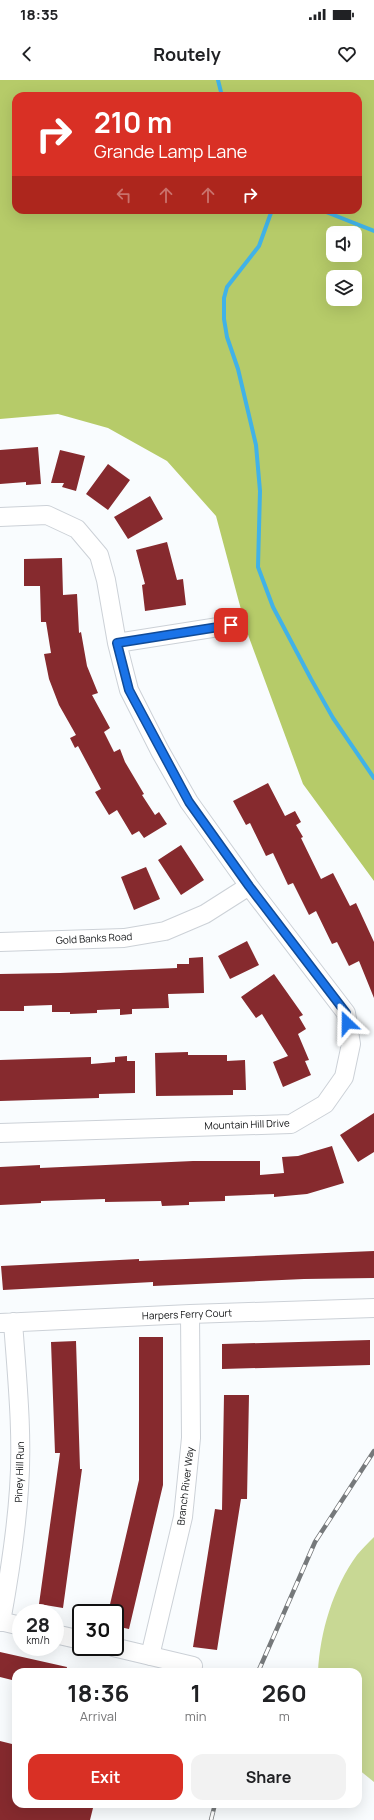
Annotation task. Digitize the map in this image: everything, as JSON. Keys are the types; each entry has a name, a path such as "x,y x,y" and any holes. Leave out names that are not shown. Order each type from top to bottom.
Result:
{"street":[{"name":"Mountain Hill Drive","path":"0,517 47,514 77,529 99,555 106,580 117,643 129,690 160,751 189,802 249,886 346,1013 351,1044 344,1077 325,1104 291,1124 0,1132"},
{"path":"117,643 231,625"},
{"name":"Gold Banks Road","path":"0,942 124,938 166,931 205,914 249,886"},
{"name":"Harpers Ferry Court","path":"7,1323 190,1314 374,1308"},
{"name":"Branch River Way","path":"150,1656 183,1517 191,1438 190,1314"},
{"name":"Piney Hill Run","path":"1,1621 12,1559 19,1488 20,1434 7,1323"},
{"path":"1,1621 12,1624"},
{"path":"124,1650 193,1666"}],"green space":[{"path":"0,80 374,80 374,881 303,784 247,632 216,516 167,461 108,428 58,414 0,419"},
{"path":"374,1537 374,1782 362,1772 362,1668 318,1668 322,1641 329,1611 341,1582 357,1555"}],"building":[{"path":"38,447 41,484 26,485 26,482 0,484 0,450"},
{"path":"60,450 85,456 76,491 62,487 64,483 51,483"},
{"path":"108,464 130,480 108,510 86,494"},
{"path":"150,496 163,519 128,539 114,517"},
{"path":"167,542 177,580 183,579 186,605 145,611 142,585 145,584 136,550"},
{"path":"62,558 63,595 77,594 79,633 81,632 87,666 98,693 92,695 110,728 104,732 114,752 120,749 125,762 144,794 142,795 155,815 159,812 167,824 144,838 139,831 132,835 117,810 109,815 95,792 101,789 78,746 75,748 70,738 76,735 59,705 49,679 44,654 51,653 46,622 41,622 40,586 24,586 24,559"},
{"path":"268,783 285,816 295,811 301,822 296,825 303,837 301,838 321,879 333,873 350,906 356,903 374,942 374,998 359,961 349,966 337,942 332,944 316,911 309,915 293,883 288,885 273,853 266,856 250,823 246,825 233,801"},
{"path":"181,845 204,880 181,895 158,860"},
{"path":"146,867 160,899 134,910 121,877"},
{"path":"247,941 259,965 230,979 218,956"},
{"path":"203,957 204,993 168,994 169,1008 132,1009 132,1014 120,1015 120,1009 97,1010 97,1013 70,1014 70,1012 52,1012 52,1005 24,1006 24,1011 0,1011 0,974 177,968 177,964 189,964 189,958"},
{"path":"274,974 303,1015 299,1017 306,1029 298,1034 309,1060 305,1061 311,1075 283,1087 273,1062 288,1056 262,1014 256,1018 241,997"},
{"path":"188,1052 188,1055 227,1055 227,1061 245,1060 246,1090 233,1090 233,1095 156,1096 155,1053"},
{"path":"127,1056 127,1061 135,1061 135,1093 99,1094 99,1098 0,1101 0,1060 91,1057 91,1064 115,1062 115,1057"},
{"path":"374,1113 374,1152 358,1162 340,1135"},
{"path":"332,1146 344,1183 307,1194 274,1197 274,1194 225,1196 225,1201 189,1202 189,1205 162,1206 161,1201 105,1202 105,1199 41,1201 41,1203 0,1205 0,1167 40,1165 40,1168 193,1161 260,1161 260,1175 284,1173 282,1157 298,1156"},
{"path":"374,1251 374,1278 304,1279 153,1286 153,1282 3,1290 1,1266 139,1259 139,1261"},
{"path":"139,1337 163,1337 163,1485 129,1629 124,1628 124,1604 110,1604 139,1480"},
{"path":"370,1340 370,1365 222,1369 222,1344"},
{"path":"76,1341 80,1469 82,1469 64,1604 39,1604 60,1453 55,1453 51,1342"},
{"path":"224,1395 249,1395 247,1499 241,1499 217,1650 193,1647 215,1509 222,1510"},
{"path":"0,1652 12,1655 12,1656 67,1667 12,1668 12,1680 0,1677"},
{"path":"0,1741 12,1744 12,1808 93,1808 90,1820 0,1820"}],"waterway":[{"path":"218,80 221,92"},
{"path":"271,214 259,246 227,287 224,298 224,319 227,337 238,369 256,445 260,491 258,567 273,607 311,679 333,718 374,778"},
{"path":"331,214 374,231"}],"railway":[{"path":"260,1668 315,1542 374,1451"},
{"path":"211,1820 214,1808"}],"route":[{"path":"231,625 117,643 129,690 160,751 189,802 249,886 346,1013 347,1023"}]}
